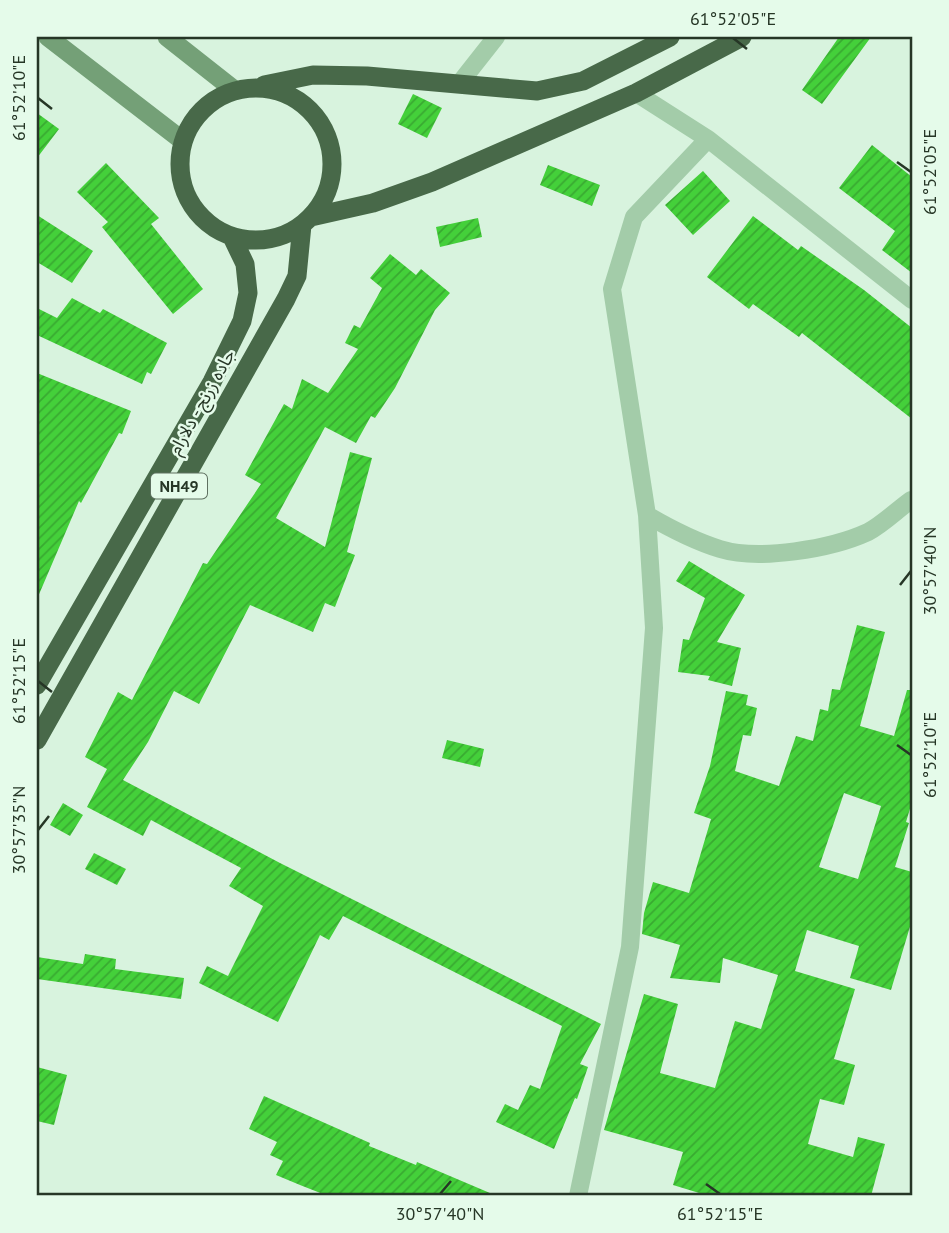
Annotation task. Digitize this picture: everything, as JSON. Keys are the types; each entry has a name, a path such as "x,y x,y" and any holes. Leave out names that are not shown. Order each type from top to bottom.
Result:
{"highway":[{"name":"NH49","path":"254,88 313,75 367,76 537,91 583,81 670,37"},
{"path":"233,89 211,103 194,120 183,141 180,165 184,188 194,209 211,226 232,237 256,241 280,236 306,221 373,203 432,182 636,93 742,37"},
{"name":"NH49","path":"233,89 276,90 297,99 314,114 326,133 332,154 331,177 324,198 306,221"},
{"name":"جاده زرنج - دلارام","path":"37,740 286,299 297,276 306,221"},
{"name":"جاده زرنج - دلارام","path":"37,685 212,382 243,321 248,293 244,264 232,237"}],"main road":[{"path":"48,37 183,141"},
{"path":"167,37 233,89"}],"street":[{"path":"459,83 496,37"},
{"path":"636,93 708,139 912,300"},
{"path":"578,1196 630,947 654,628 647,515 612,289 634,217 708,139"},
{"path":"647,515 685,537 723,550 761,553 818,548 868,531 912,501"}],"building":[{"path":"839,37 871,37 822,104 802,90"},
{"path":"413,94 442,108 427,138 398,124"},
{"path":"37,113 59,129 37,158"},
{"path":"872,145 912,177 912,273 882,250 895,231 839,188"},
{"path":"106,163 159,218 151,224 203,289 173,314 102,227 108,222 77,192"},
{"path":"548,165 600,185 592,206 540,185"},
{"path":"703,171 730,201 693,235 665,205"},
{"path":"37,215 93,251 72,283 37,262"},
{"path":"753,216 798,250 801,246 864,290 912,328 912,419 802,333 799,337 753,304 749,309 707,277"},
{"path":"478,218 482,237 440,247 436,227"},
{"path":"390,254 416,275 421,269 450,293 435,310 395,388 375,418 371,416 356,443 325,427 276,518 325,547 350,452 372,458 347,552 355,555 335,607 325,603 313,632 250,605 199,704 174,691 148,742 123,780 280,863 601,1024 580,1064 588,1067 554,1149 496,1122 505,1104 518,1110 530,1085 540,1089 562,1026 343,916 329,940 320,935 278,1022 199,983 207,966 228,976 263,906 229,886 241,868 151,820 143,836 87,807 107,769 85,757 118,692 132,700 203,563 207,564 261,484 245,475 284,404 292,409 302,379 328,393 358,349 345,343 354,325 360,328 382,288 370,278"},
{"path":"72,298 100,313 103,309 167,343 151,374 147,372 142,384 37,335 37,308 57,318"},
{"path":"37,373 131,411 122,434 119,433 81,503 79,501 37,599"},
{"path":"689,561 745,595 717,642 741,648 732,686 708,680 710,676 678,672 683,639 689,640 705,598 676,581"},
{"path":"857,625 885,632 860,726 894,736 907,690 912,690 912,802 906,822 909,823 895,867 912,872 912,920 891,990 850,978 859,946 807,930 795,971 855,989 834,1059 855,1065 844,1105 820,1099 808,1144 853,1157 858,1137 885,1144 871,1196 709,1196 673,1185 683,1152 604,1130 644,994 678,1004 660,1073 715,1088 735,1021 761,1029 778,975 723,958 720,983 670,978 680,945 642,934 644,913 653,882 689,893 711,819 694,813 710,766 726,691 748,695 746,705 757,708 751,736 743,735 735,771 779,786 796,736 813,741 820,709 828,711 832,689 840,690","holes":["844,793 881,806 858,879 819,867"]},
{"path":"447,740 484,749 480,767 442,758"},
{"path":"63,803 83,815 70,836 50,825"},
{"path":"94,853 126,869 117,885 85,869"},
{"path":"85,954 116,959 115,969 184,978 181,999 37,979 37,957 83,964"},
{"path":"37,1067 67,1075 54,1125 37,1121"},
{"path":"264,1096 370,1143 369,1146 416,1165 417,1162 497,1196 328,1196 276,1175 283,1161 270,1155 277,1142 249,1129"}]}
